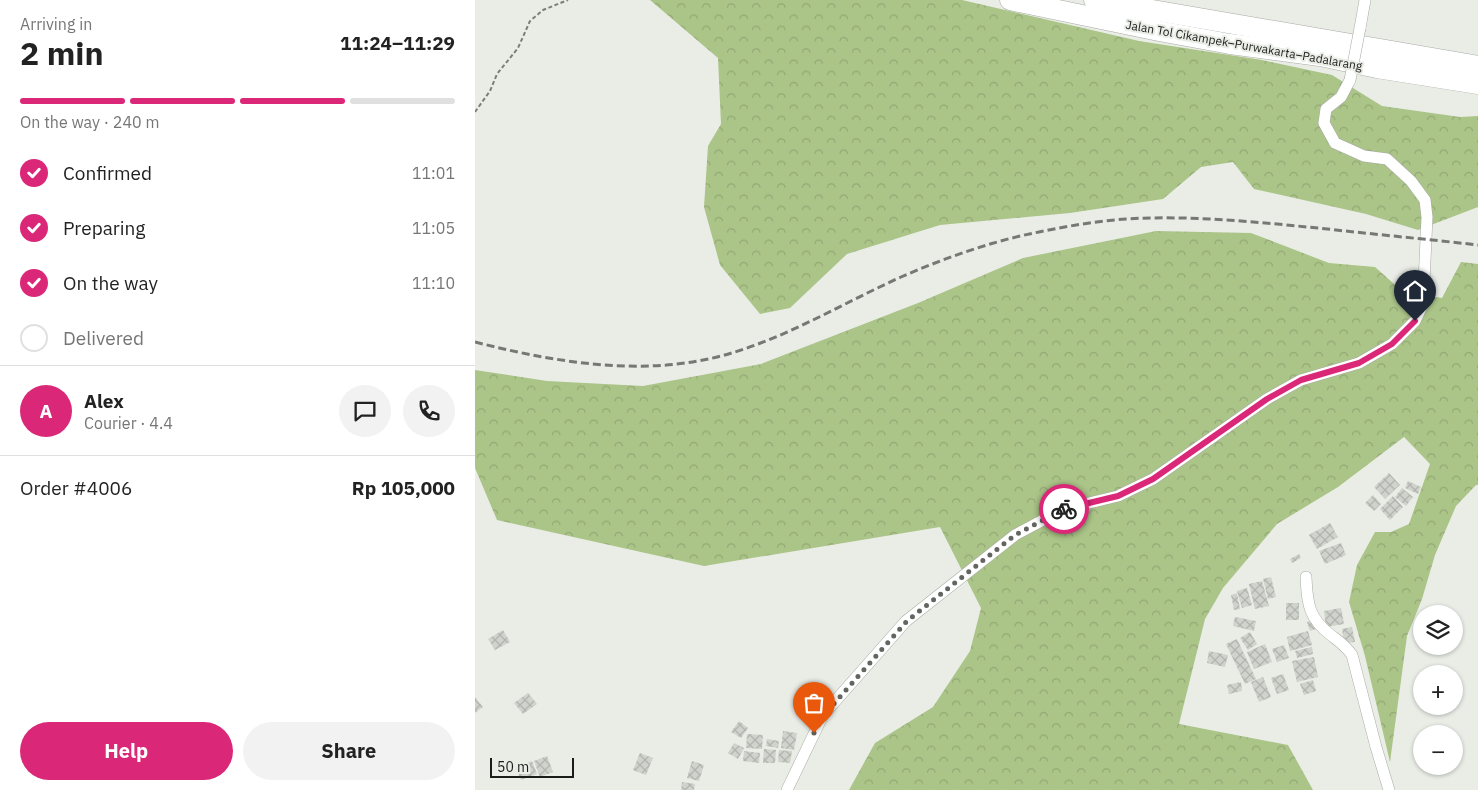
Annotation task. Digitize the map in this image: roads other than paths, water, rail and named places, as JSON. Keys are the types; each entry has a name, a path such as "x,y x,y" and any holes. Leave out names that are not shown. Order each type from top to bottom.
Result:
{"highway":[{"name":"Jalan Tol Cikampek–Purwakarta–Padalarang","path":"1010,0 1230,44 1320,56 1377,68 1478,84"},
{"name":"Jalan Tol Cikampek–Purwakarta–Padalarang","path":"1094,0 1478,66"}],"street":[{"path":"787,790 823,716 900,628 1015,535 1064,509 1118,496 1153,479 1267,399 1301,380 1359,363 1392,344 1415,321 1423,304 1427,216 1425,200 1411,181 1387,159 1364,156 1335,142 1324,123 1326,109 1341,97 1350,80 1365,0"},
{"path":"1306,577 1307,599 1312,616 1319,626 1345,645 1352,655 1389,790"}],"railway":[{"path":"475,342 535,356 597,364 628,366 690,362 721,356 768,340 901,277 969,251 1039,232 1115,220 1150,218 1222,220 1478,245"}]}
